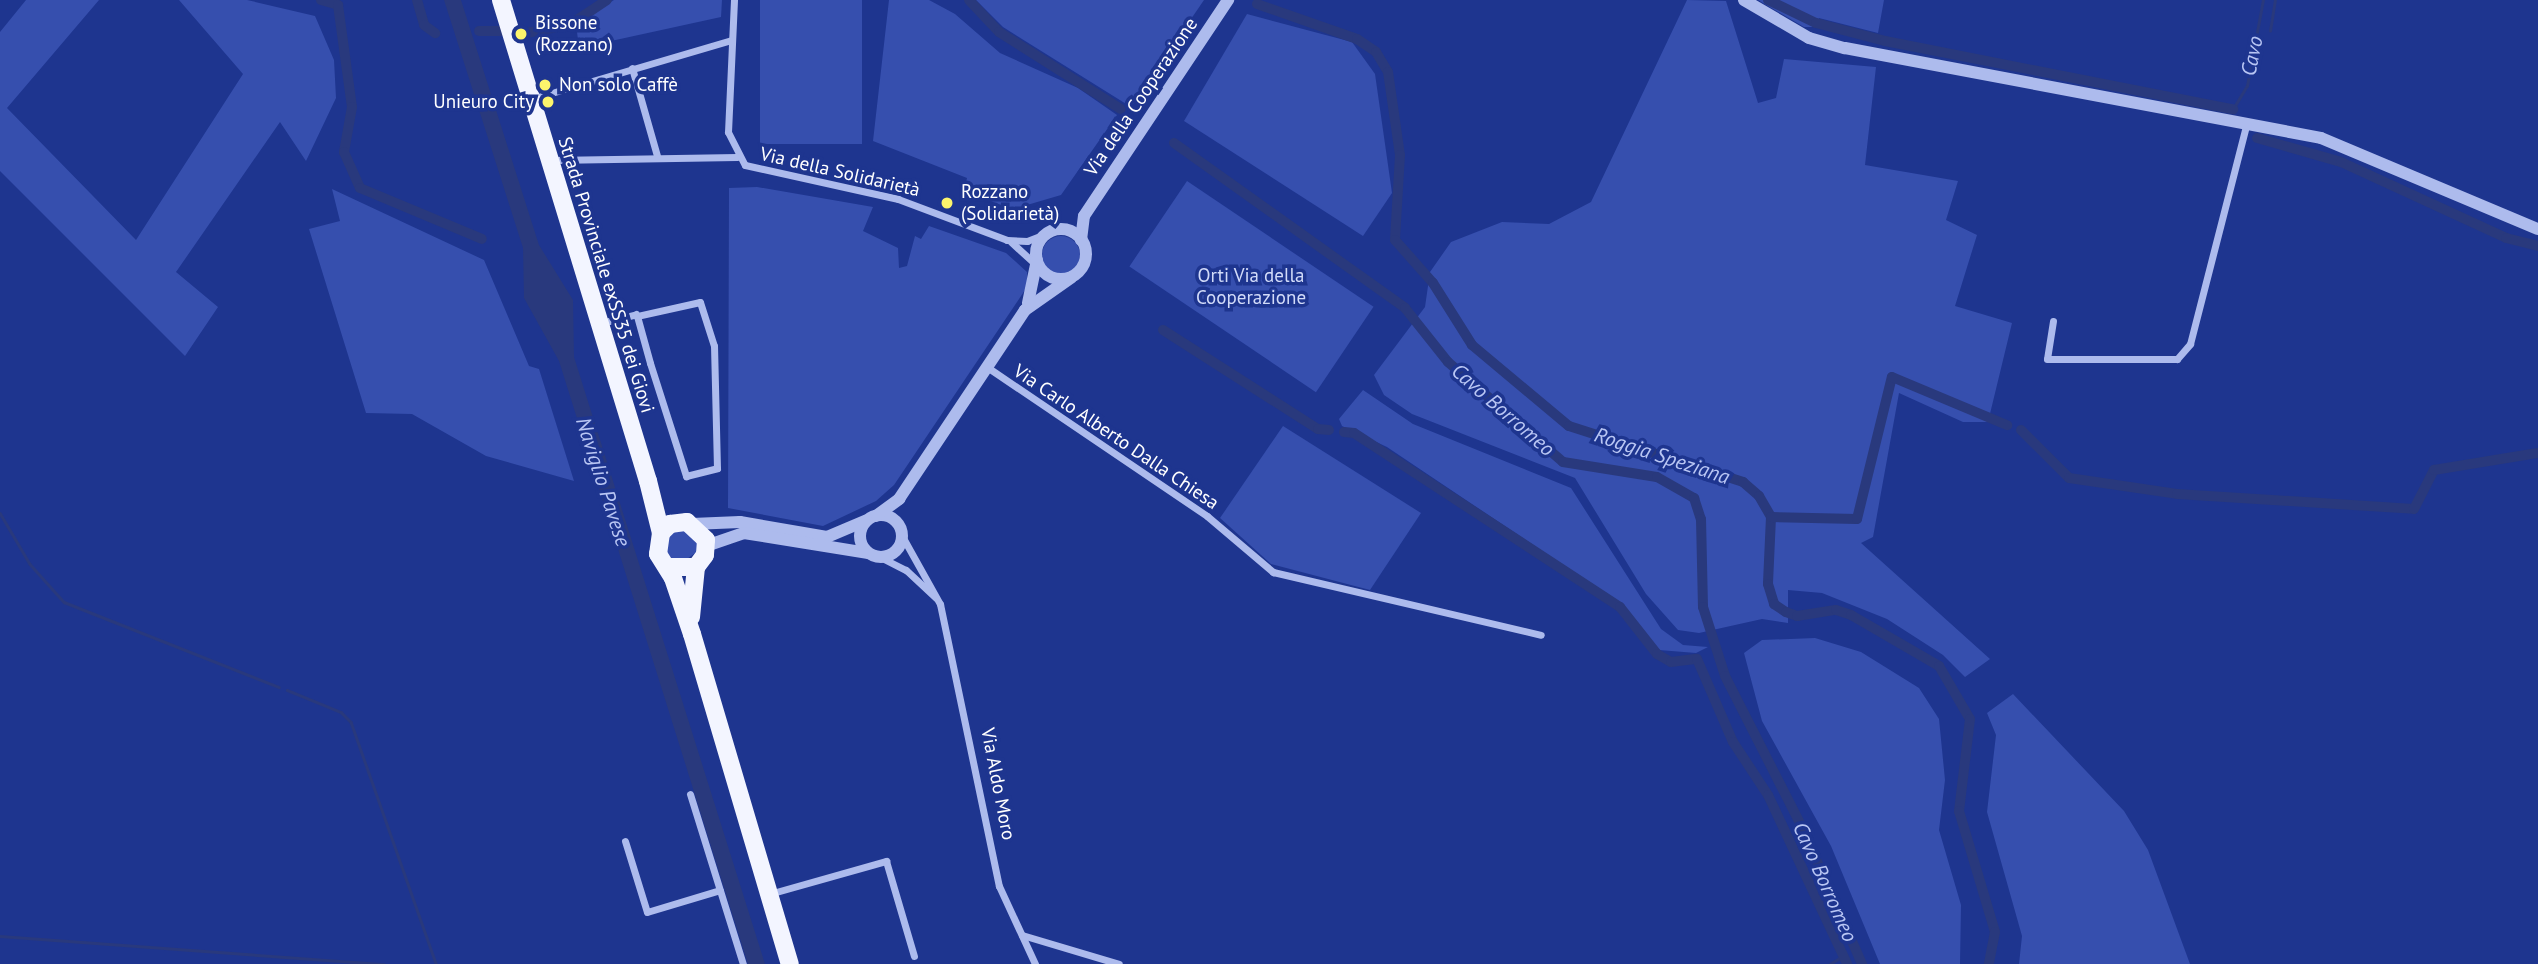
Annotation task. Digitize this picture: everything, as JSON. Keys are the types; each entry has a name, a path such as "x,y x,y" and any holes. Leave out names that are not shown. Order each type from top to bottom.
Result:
{"main road":[{"name":"Strada Provinciale exSS35 dei Giovi","path":"501,0 597,324 648,481 661,533"},
{"path":"648,481 706,546 696,567 692,634"},
{"path":"687,523 661,533 657,549 668,567 692,634 790,964"},
{"path":"668,567 681,571 696,567"}],"street":[{"path":"550,160 657,156 737,157 728,132 734,0"},
{"name":"Via della Cooperazione","path":"1081,240 1084,216 1228,0"},
{"path":"1744,0 1772,21 1845,48 2247,122 2348,147 2538,229"},
{"path":"531,99 731,40"},
{"path":"632,68 657,156"},
{"path":"2053,321 2047,359 2177,359 2190,344 2247,122"},
{"name":"Via della Solidarietà","path":"737,157 745,165 898,199 1007,240 1039,265"},
{"name":"Via della Cooperazione","path":"1055,231 1084,216"},
{"path":"874,555 859,537 872,518 903,492 1025,310 1039,265 1040,241 1055,231 1081,240 1085,262 1072,277 1025,310"},
{"name":"Via della Solidarietà","path":"1007,240 1027,241 1055,231"},
{"path":"1039,265 1057,279 1072,277"},
{"path":"597,324 700,302 714,345 717,468 686,475 637,316"},
{"name":"Via Carlo Alberto Dalla Chiesa","path":"987,368 1208,516 1273,572 1541,635"},
{"path":"874,555 896,550 901,532 903,492"},
{"path":"687,523 740,522 827,537 872,518 891,517 901,532"},
{"name":"Via Aldo Moro","path":"901,532 940,604 999,886 1035,964"},
{"path":"706,546 744,533 874,555 906,570 940,604"},
{"path":"690,794 743,964"},
{"path":"625,841 647,912 720,890"},
{"path":"768,894 886,861 914,956"},
{"path":"1022,935 1119,964"}],"green space":[{"path":"26,0 99,0 7,108 136,240 243,74 179,0 247,0 315,16 334,60 336,98 306,161 280,122 176,272 218,307 185,356 0,171 0,32"},
{"path":"614,0 722,0 721,17 579,48 576,24"},
{"path":"760,0 862,0 862,144 760,144"},
{"path":"889,0 929,0 955,14 1000,53 1078,88 1117,115 1061,195 1013,209 964,192 967,178 873,141"},
{"path":"976,0 1204,0 1131,107 1003,27"},
{"path":"1687,0 1726,1 1758,103 1776,98 1784,59 1876,67 1865,165 1958,181 1946,220 1977,235 1955,306 2012,323 1988,422 1963,422 1899,393 1873,537 1861,543 1990,659 1965,677 1943,655 1887,619 1822,593 1788,590 1788,623 1762,619 1699,633 1678,630 1646,594 1575,478 1412,414 1384,395 1374,375 1425,307 1430,272 1451,242 1502,222 1549,224 1591,202"},
{"path":"1758,0 1884,0 1878,33 1819,18 1816,27 1804,27"},
{"path":"1247,14 1352,42 1375,74 1392,193 1363,236 1184,121"},
{"name":"Orti Via della Cooperazione","path":"1187,181 1374,307 1316,392 1129,266"},
{"path":"757,187 873,207 863,231 898,248 899,268 907,266 915,236 921,239 929,226 1006,253 1027,272 1027,287 894,485 876,501 823,526 728,508 729,188"},
{"path":"332,189 484,260 529,366 539,369 574,481 486,456 412,414 366,413 309,229 340,221"},
{"path":"1061,236 1075,241 1080,255 1075,269 1061,274 1047,269 1042,255 1047,241"},
{"path":"1363,390 1413,424 1571,488 1661,629 1683,645 1708,647 1696,653 1659,650 1622,606 1600,590 1387,447 1342,426 1339,419"},
{"path":"1283,426 1421,513 1370,590 1271,564 1220,518"},
{"path":"683,529 697,539 698,551 680,564 665,556 667,534"},
{"path":"1815,638 1861,652 1919,688 1939,719 1945,780 1939,830 1961,905 1960,964 1880,964 1831,846 1762,721 1744,653 1762,640"},
{"path":"2013,694 2124,811 2148,850 2190,964 2019,964 2022,936 1987,812 1996,735 1987,713"}],"water":[{"name":"Naviglio Pavese","path":"444,0 461,0 539,245 573,300 574,357 765,964 748,964 559,361 524,298 523,248"}],"waterway":[{"path":"321,0 338,5 352,107 344,152 360,188 482,239"},
{"name":"Cavo Borromeo","path":"417,0 424,25 435,33"},
{"name":"Cavo Borromeo","path":"522,34 571,24 607,0"},
{"name":"Cavo Borromeo","path":"969,0 999,32 1121,109"},
{"path":"1768,0 1816,23 1885,41 2233,109"},
{"name":"Cavo","path":"2233,109 2247,86 2263,0"},
{"path":"2270,31 2275,0"},
{"name":"Roggia Speziana","path":"1257,4 1357,39 1376,52 1388,72 1400,155 1395,240 1433,283 1472,345 1569,426 1743,482 1759,496 1771,517 1768,584 1774,604 1797,616 1836,610 1851,615 1939,666 1970,719 1959,811 1995,932 1989,964"},
{"name":"Cavo Borromeo","path":"479,31 501,31"},
{"path":"2257,138 2341,162 2506,238 2538,246"},
{"name":"Cavo Borromeo","path":"1174,143 1405,308 1448,362 1563,462 1657,477 1694,498 1701,519 1703,607 1725,676 1801,825 1862,964"},
{"path":"1163,330 1318,429 1329,430"},
{"path":"1771,517 1857,519 1892,377 2007,425"},
{"path":"2021,430 2069,478 2177,494 2414,509 2434,470 2538,453"},
{"path":"1344,432 1354,433 1620,607 1657,654 1671,662 1697,659 1733,742 1768,795 1847,964"},
{"path":"0,513 30,564 64,602 279,687"},
{"path":"287,690 341,712 351,722 436,964"},
{"path":"0,936 384,964"},
{"path":"1830,964 1843,956"}],"place":[{"name":"Bissone (Rozzano)","path":"521,34"},
{"name":"Non solo Caffè","path":"545,85"},
{"name":"Unieuro City","path":"548,102"},
{"name":"Rozzano (Solidarietà)","path":"947,203"}]}
